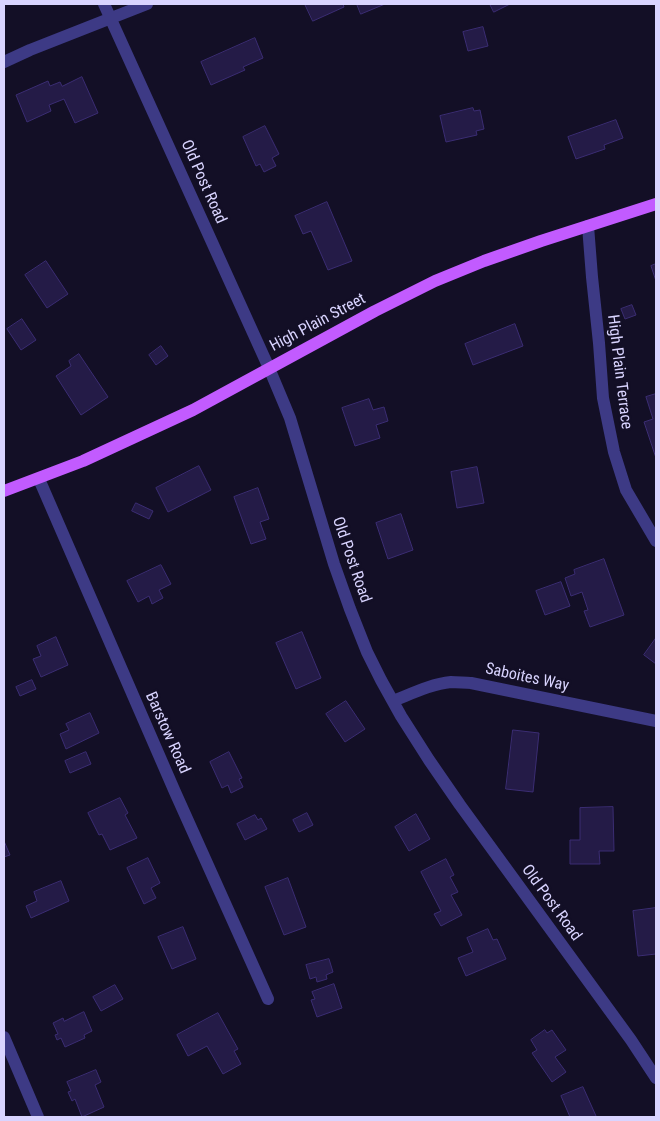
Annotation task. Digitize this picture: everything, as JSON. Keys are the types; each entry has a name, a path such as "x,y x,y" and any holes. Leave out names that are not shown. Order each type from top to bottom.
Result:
{"main road":[{"name":"High Plain Street","path":"4,491 82,462 177,418 387,305 435,282 531,244 656,204"}],"street":[{"name":"Old Post Road","path":"104,4 112,18 290,418 334,564 374,667 429,760 631,1040 656,1078"},
{"path":"4,62 147,4"},
{"name":"High Plain Terrace","path":"588,226 603,398 614,452 626,490 656,541"},
{"name":"Barstow Road","path":"38,479 268,999"},
{"name":"Saboites Way","path":"393,702 420,690 440,684 451,682 471,683 656,721"},
{"path":"4,1037 38,1117"}],"building":[{"path":"305,4 343,4 344,7 313,21"},
{"path":"357,4 385,4 361,14"},
{"path":"490,4 510,4 494,12"},
{"path":"483,27 488,46 468,51 463,32"},
{"path":"255,38 263,58 243,67 245,70 211,85 201,62"},
{"path":"82,77 98,113 75,123 64,99 49,105 51,111 27,122 16,95 48,81 50,86 60,82 62,86"},
{"path":"473,108 474,111 480,110 484,129 476,131 477,135 446,142 440,116"},
{"path":"616,120 623,138 604,145 605,149 576,159 568,137"},
{"path":"265,126 279,154 272,158 276,166 264,172 260,164 256,166 243,137"},
{"path":"327,202 352,261 328,270 311,231 303,234 295,216"},
{"path":"46,261 68,294 47,308 25,275"},
{"path":"656,264 656,281 651,266"},
{"path":"632,305 636,315 625,319 621,309"},
{"path":"22,319 36,340 21,350 7,329"},
{"path":"515,324 523,346 473,365 465,344"},
{"path":"161,346 168,356 156,365 149,355"},
{"path":"79,354 108,397 81,415 56,376 71,366 69,361"},
{"path":"656,394 656,458 644,422 653,419 646,397"},
{"path":"369,399 373,410 384,407 388,421 376,425 380,438 355,446 342,408"},
{"path":"199,466 211,490 168,512 156,488"},
{"path":"477,467 484,503 457,508 451,472"},
{"path":"258,488 269,519 260,522 266,539 251,544 234,497"},
{"path":"136,503 153,511 149,519 132,511"},
{"path":"401,514 413,550 388,559 376,523"},
{"path":"604,559 624,615 590,627 584,611 588,610 582,592 571,596 565,578 575,574 574,570"},
{"path":"161,565 171,584 159,590 163,598 152,604 149,596 138,602 127,581"},
{"path":"561,582 570,606 545,615 536,591"},
{"path":"302,632 321,678 296,689 276,643"},
{"path":"56,637 68,665 41,677 33,659 41,656 37,646"},
{"path":"656,638 656,664 644,655"},
{"path":"32,680 36,689 20,696 16,687"},
{"path":"346,701 365,729 345,742 326,714"},
{"path":"90,713 99,733 66,749 60,734 69,730 66,724"},
{"path":"513,730 539,733 533,792 506,789"},
{"path":"86,752 91,764 70,773 65,761"},
{"path":"229,752 242,778 239,779 243,787 231,793 228,785 222,788 210,762"},
{"path":"120,798 128,813 125,815 137,838 110,850 102,834 99,835 88,813"},
{"path":"613,807 614,851 599,851 600,864 570,864 570,840 580,840 580,808"},
{"path":"307,813 313,825 299,832 293,820"},
{"path":"416,814 430,839 409,851 395,827"},
{"path":"255,815 258,820 261,818 267,829 245,840 237,824"},
{"path":"4,841 10,855 4,857"},
{"path":"148,858 160,883 151,888 156,898 144,904 127,868"},
{"path":"446,859 454,875 450,877 458,892 451,895 462,915 441,926 434,914 441,911 421,872"},
{"path":"288,878 306,927 284,935 265,887"},
{"path":"61,881 69,901 31,918 26,906 37,901 34,892"},
{"path":"656,908 656,954 638,956 633,911"},
{"path":"183,927 196,959 172,969 158,937"},
{"path":"488,929 493,940 497,939 506,959 466,976 458,958 473,952 467,938"},
{"path":"329,959 333,972 326,975 327,979 317,982 316,977 310,979 306,965"},
{"path":"334,984 342,1008 317,1017 311,1000 315,999 312,992"},
{"path":"115,985 123,999 101,1011 93,997"},
{"path":"84,1012 92,1031 84,1035 85,1038 65,1047 61,1038 57,1040 55,1035 58,1034 53,1023 63,1018 64,1021"},
{"path":"218,1013 238,1049 234,1051 241,1064 223,1074 207,1046 188,1056 177,1035"},
{"path":"545,1030 547,1033 552,1030 566,1050 555,1057 566,1072 552,1082 532,1053 537,1050 531,1040"},
{"path":"96,1070 101,1082 95,1085 104,1107 82,1117 75,1099 72,1101 68,1092 71,1091 67,1082"},
{"path":"583,1087 596,1116 570,1117 561,1096"}]}
